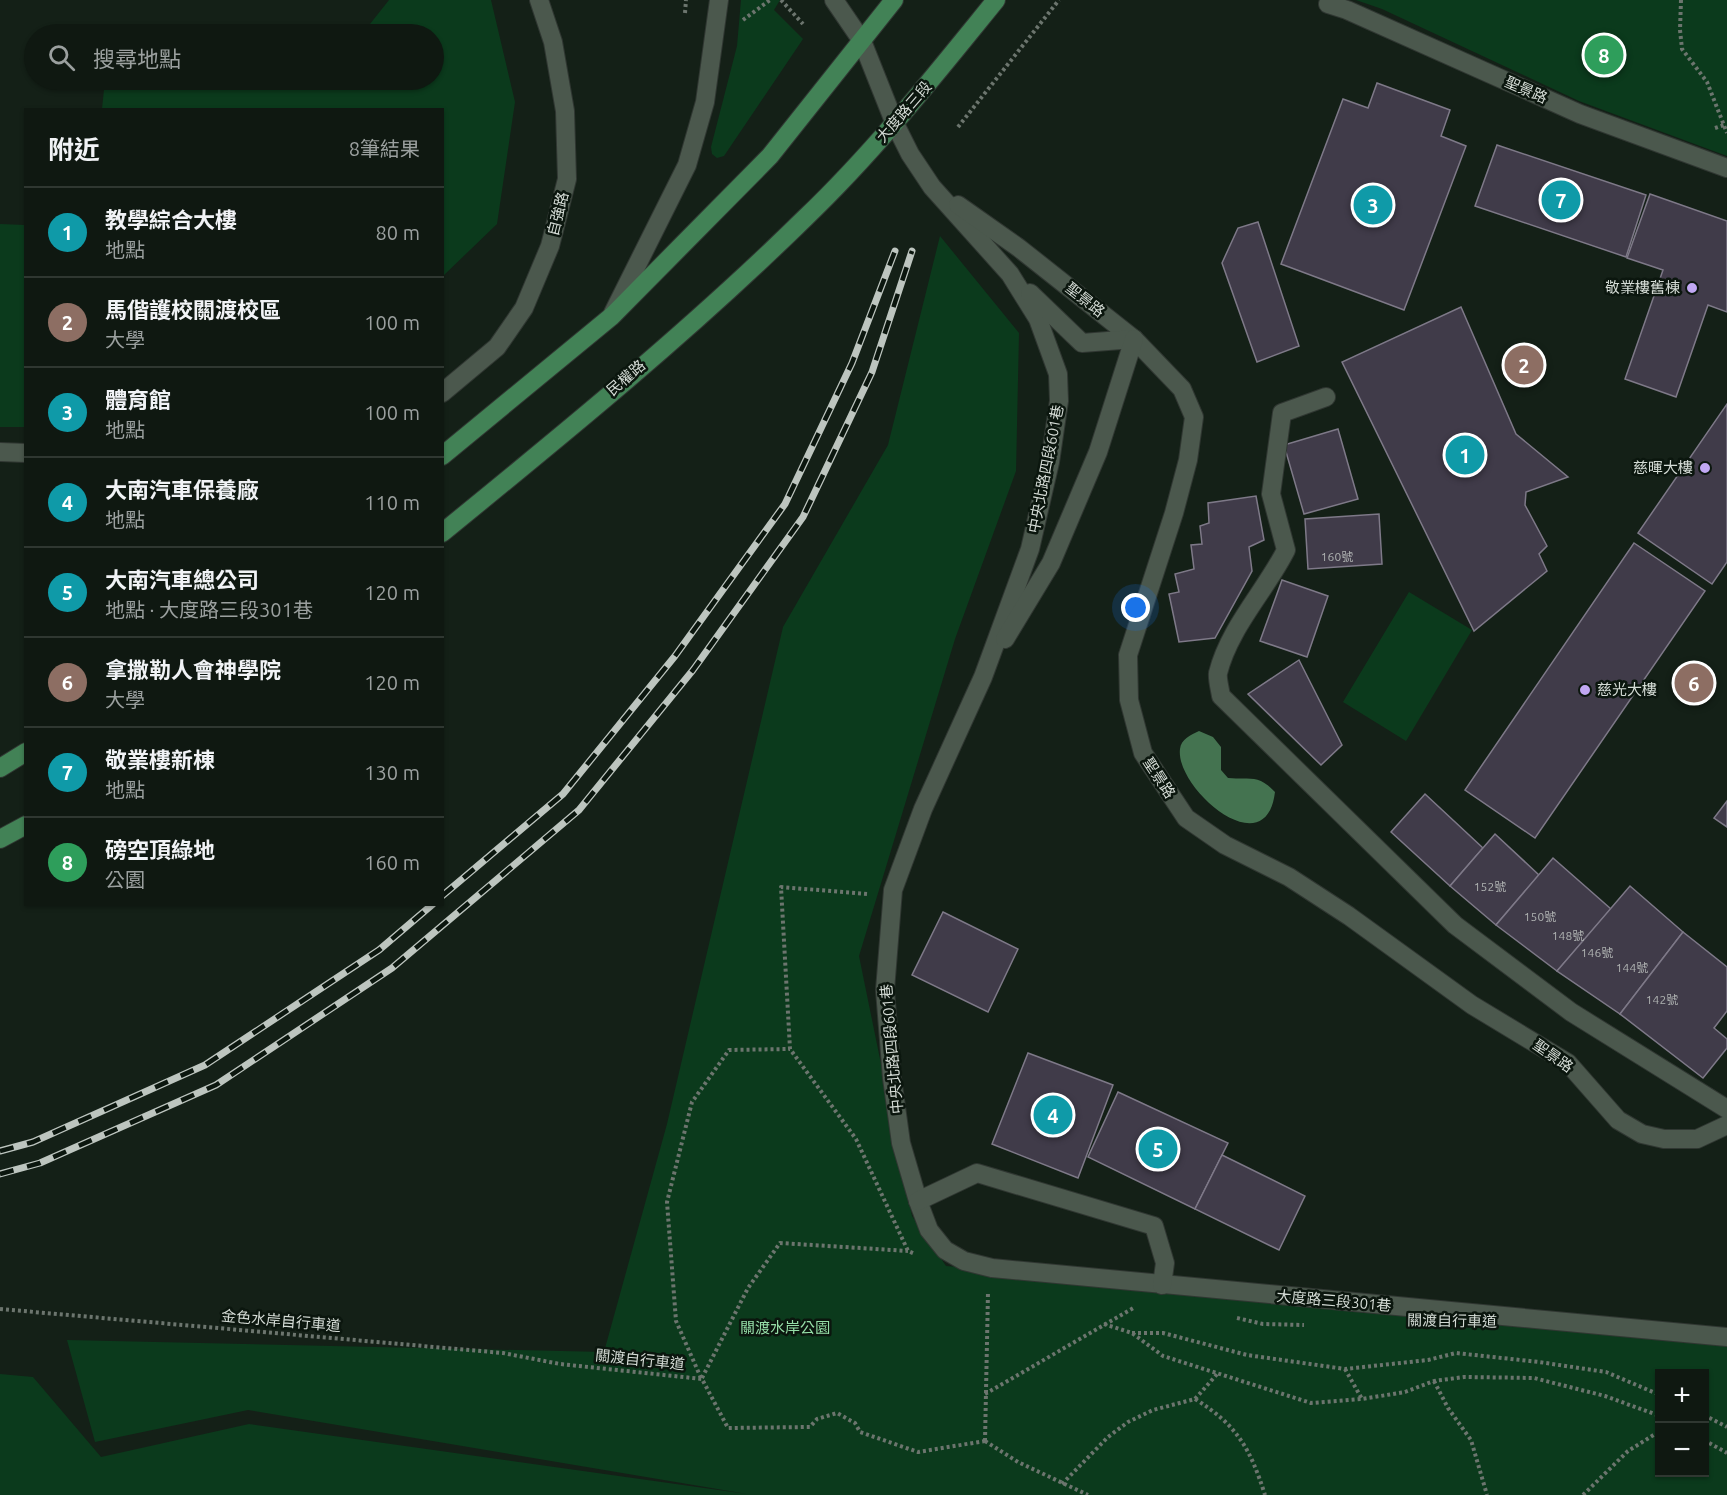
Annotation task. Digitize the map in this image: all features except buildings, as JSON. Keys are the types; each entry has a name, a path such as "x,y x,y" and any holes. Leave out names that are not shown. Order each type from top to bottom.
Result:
{"main road":[{"path":"444,454 612,316 770,156 894,0"},
{"name":"大度路三段","path":"806,218 895,124 996,0"},
{"name":"民權路","path":"444,531 551,444 806,218"},
{"path":"0,768 24,753"},
{"path":"0,839 24,826"}],"street":[{"name":"自強路","path":"444,391 497,347 524,308 550,246 567,179 565,111 553,42 539,0"},
{"path":"612,316 687,165 705,102 719,0"},
{"path":"834,0 862,41 895,124 932,187"},
{"name":"聖景路","path":"1328,4 1347,10 1580,114 1727,168"},
{"name":"聖景路","path":"932,187 1019,248 1134,339 1182,389 1194,417 1188,460 1174,513 1128,655 1129,700 1143,753 1186,818 1225,845 1289,877 1349,916 1472,1005 1568,1063 1618,1120 1642,1134 1664,1139 1697,1139 1727,1125"},
{"name":"中央北路四段601巷","path":"932,187 1010,274 1038,319 1058,374 1059,401 1050,462 1030,549 982,677 922,809 893,895 885,990 891,1067 902,1143 918,1201 929,1230 945,1250"},
{"path":"1010,274 1082,343 1134,339"},
{"name":"中央北路四段601巷","path":"982,677 1051,563 1098,452 1134,339"},
{"path":"1326,397 1282,413 1271,494 1287,550 1275,573 1231,640 1217,675 1221,696 1455,925 1571,1012 1727,1109"},
{"path":"0,452 24,453"},
{"path":"918,1201 977,1173 1154,1226 1165,1263 1162,1285"},
{"name":"大度路三段301巷","path":"945,1250 964,1261 992,1268 1727,1337"}],"path":[{"path":"686,0 686,14"},
{"path":"743,20 770,0"},
{"path":"781,0 803,24"},
{"path":"958,127 1059,0"},
{"path":"1681,0 1682,49 1707,82 1727,133"},
{"path":"1715,128 1724,125"},
{"path":"893,895 782,887 790,1049 856,1139 908,1251"},
{"path":"702,1379 676,1321 668,1202 692,1102 729,1050 790,1049"},
{"path":"702,1379 748,1288 780,1243 908,1251 919,1256"},
{"path":"981,1286 988,1290 985,1441 1018,1462 1088,1495"},
{"path":"985,1394 1137,1306"},
{"name":"金色水岸自行車道","path":"0,1308 503,1353 560,1364"},
{"path":"1232,1317 1263,1324 1310,1325"},
{"path":"1103,1324 1132,1333 1163,1333 1247,1356 1345,1369 1428,1360 1456,1353 1606,1372 1655,1393"},
{"path":"1132,1333 1163,1356 1311,1403 1362,1399 1405,1392 1434,1381 1464,1377 1534,1378 1605,1396 1655,1415"},
{"name":"關渡自行車道","path":"560,1364 702,1379 728,1428 810,1427 817,1419 837,1413 855,1423 860,1432 918,1452 985,1441"},
{"path":"1345,1369 1362,1399"},
{"path":"1062,1484 1108,1437 1128,1422 1153,1410 1194,1399 1219,1372"},
{"path":"1434,1381 1448,1408 1471,1440 1487,1495"},
{"path":"1194,1399 1219,1414 1240,1436 1255,1462 1265,1495"},
{"path":"1709,1418 1727,1427"},
{"path":"1583,1495 1628,1451 1655,1434"},
{"path":"1709,1443 1727,1453"}],"green space":[{"path":"389,0 491,0 515,102 497,224 444,275 444,108 102,108 104,90 444,90 444,24 370,24"},
{"path":"741,0 780,0 774,10 803,39 724,156 717,158 712,154 711,147 737,46"},
{"path":"1356,0 1727,0 1727,156 1579,101 1382,9"},
{"path":"0,224 24,225 24,427 0,427"},
{"name":"關渡水岸公園","path":"940,236 1019,333 1016,471 955,639 859,956 912,1216 946,1266 1727,1334 1727,1495 0,1495 0,1374 33,1377 101,1457 249,1424 747,1494 248,1410 95,1442 67,1340 604,1352 667,1124 783,627 888,445"},
{"path":"1409,592 1472,630 1406,741 1343,702"}],"shaded area":[{"path":"1199,731 1213,737 1221,747 1221,770 1228,778 1259,780 1275,792 1268,813 1256,822 1240,822 1222,813 1205,800 1191,783 1182,765 1180,749 1184,740"}],"railway":[{"path":"444,894 563,794 675,656 785,504 852,363 895,251"},
{"path":"0,1174 40,1163 216,1085 392,968 579,810 693,670 803,517 872,372 912,251"},
{"path":"0,1151 33,1142 205,1065 379,950 431,906"}],"place":[{"name":"磅空頂綠地","path":"1604,55"},
{"name":"敬業樓新棟","path":"1561,200"},
{"name":"體育館","path":"1373,205"},
{"name":"敬業樓舊棟","path":"1692,288"},
{"name":"馬偕護校關渡校區","path":"1524,365"},
{"name":"教學綜合大樓","path":"1465,455"},
{"name":"慈暉大樓","path":"1705,468"},
{"name":"拿撒勒人會神學院","path":"1694,683"},
{"name":"慈光大樓","path":"1585,690"},
{"name":"大南汽車保養廠","path":"1053,1115"},
{"name":"大南汽車總公司","path":"1158,1149"}]}
